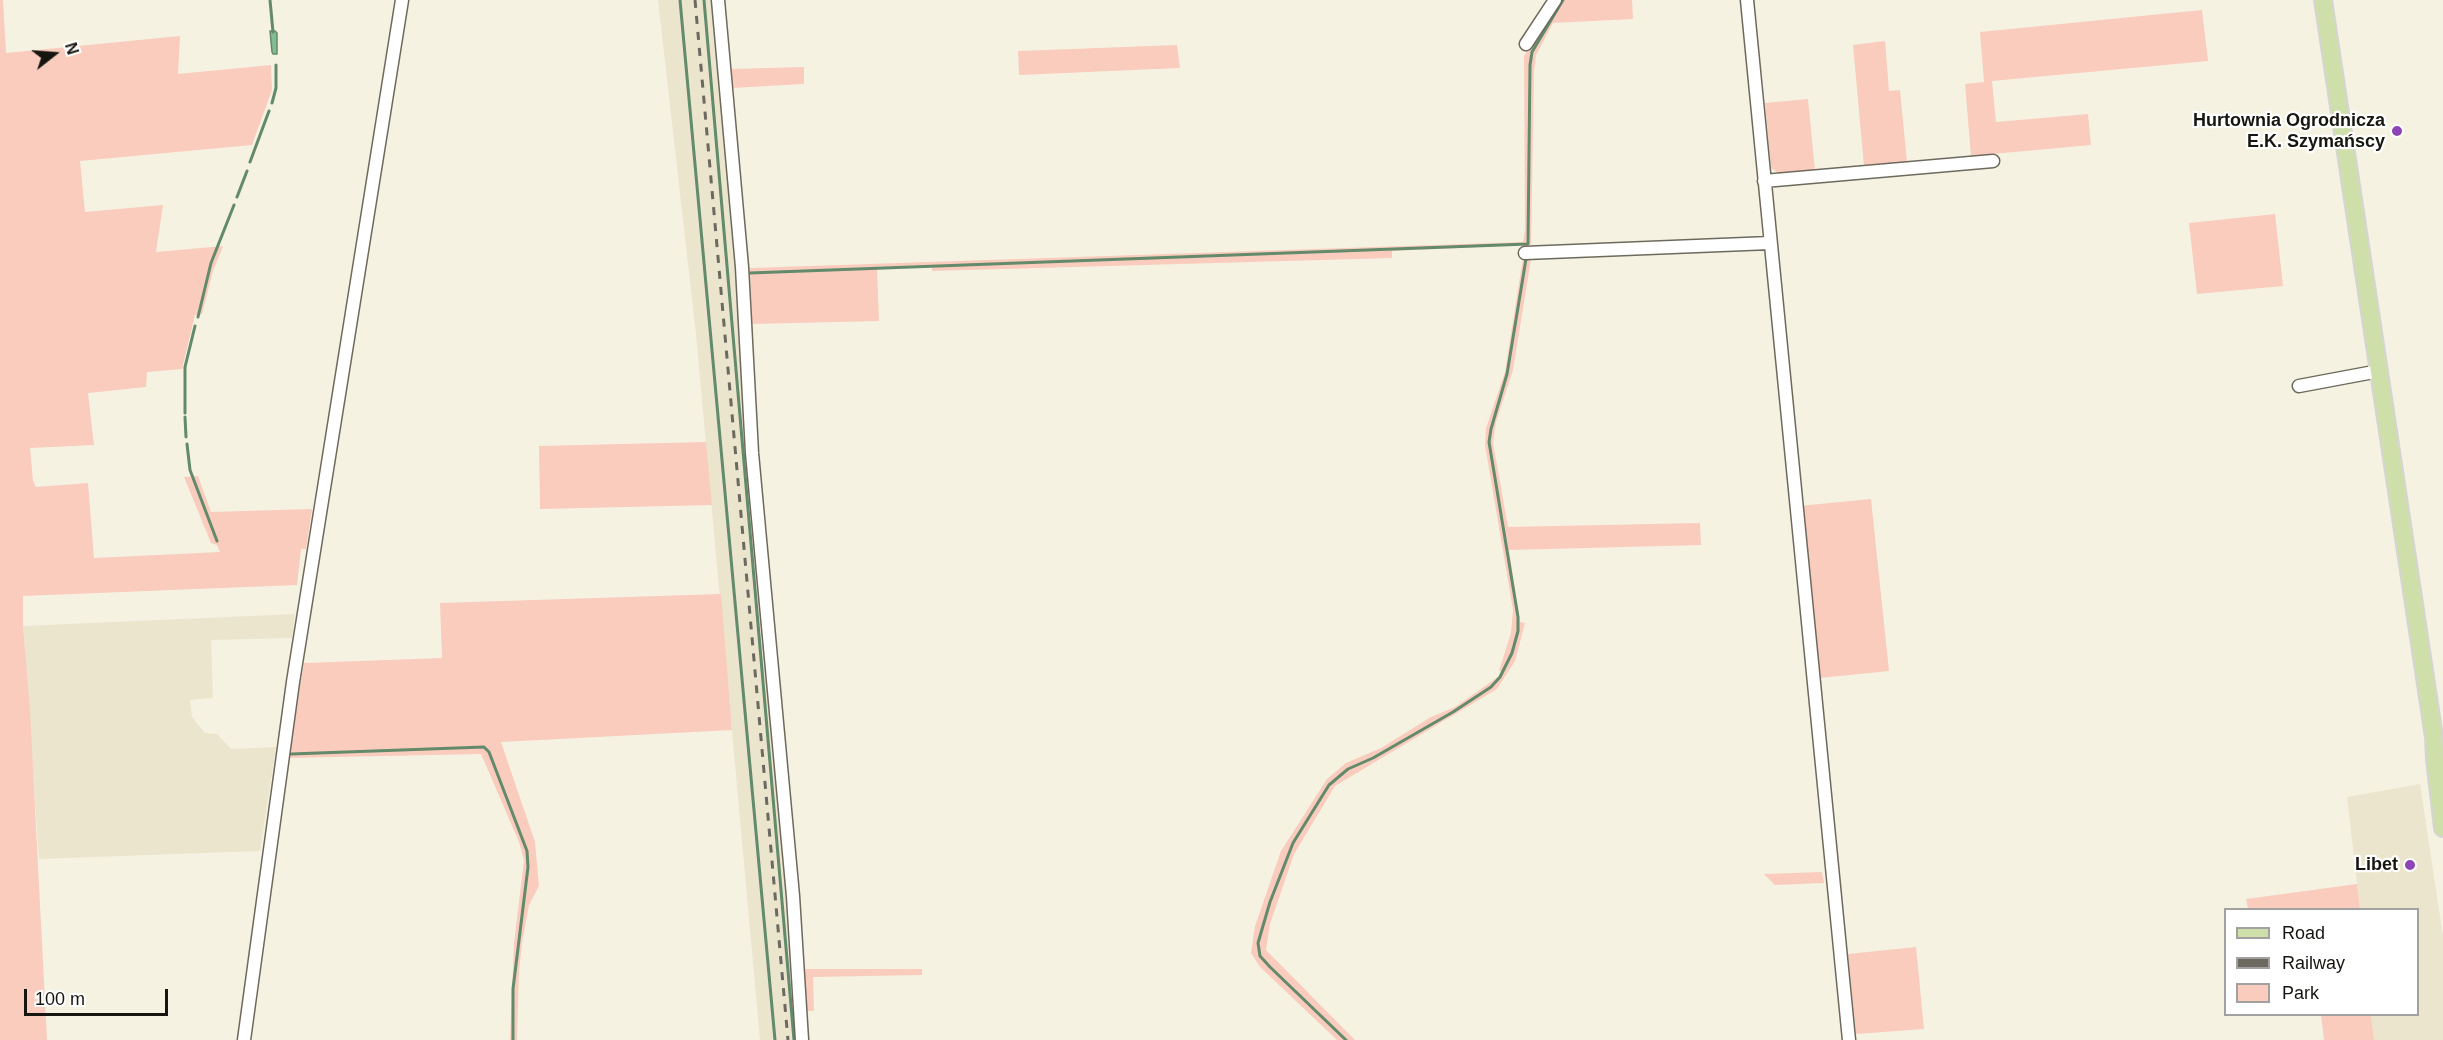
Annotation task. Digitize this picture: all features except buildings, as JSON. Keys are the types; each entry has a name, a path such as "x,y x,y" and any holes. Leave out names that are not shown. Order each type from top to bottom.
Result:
{"main road":[{"path":"2323,0 2434,737 2443,776"},
{"path":"2434,737 2443,828"}],"street":[{"path":"244,1040 295,672 402,0"},
{"path":"718,0 742,267 752,443 793,896 802,1040"},
{"path":"1526,44 1555,0"},
{"path":"1747,0 1849,1040"},
{"path":"1764,181 1993,161"},
{"path":"1525,253 1770,243"},
{"path":"2299,386 2379,371"}],"shaded area":[{"path":"658,0 725,0 750,268 758,456 810,1040 760,1040 696,334"},
{"path":"270,31 277,33 277,54 272,52"},
{"path":"295,614 292,638 211,640 213,698 190,700 192,717 205,733 217,734 231,749 276,747 260,851 39,859 23,626"},
{"path":"2420,784 2443,936 2443,1040 2374,1040 2371,1016 2419,1016 2419,908 2360,908 2347,797"}],"green space":[{"path":"0,0 3,0 6,53 180,36 178,74 271,65 272,90 252,145 80,161 85,212 163,205 156,252 223,246 213,271 202,314 195,315 182,369 147,372 146,387 88,393 94,445 30,448 33,481 36,487 88,483 94,558 220,552 217,545 211,543 184,477 198,476 211,512 312,509 306,549 301,549 297,585 23,596 47,1040 0,1040"},
{"path":"1559,0 1632,0 1633,19 1553,23 1536,55 1531,244 1527,245 1527,250 1523,250 1522,245 1392,251 1392,258 932,271 932,265 877,267 879,321 752,324 750,268 1523,242 1525,231 1524,56"},
{"path":"2202,10 2208,61 1992,81 1996,122 2088,114 2091,145 1971,156 1965,84 1984,82 1980,32"},
{"path":"1885,41 1889,91 1900,90 1907,162 1864,166 1853,45"},
{"path":"1177,45 1180,68 1019,75 1018,51"},
{"path":"804,67 804,84 732,88 730,69"},
{"path":"1808,99 1815,171 1780,174 1771,168 1765,103"},
{"path":"2275,214 2283,286 2197,294 2189,223"},
{"path":"1523,258 1531,259 1513,370 1496,422 1493,443 1508,527 1700,523 1701,545 1509,550 1520,622 1525,623 1515,661 1497,689 1335,786 1294,854 1270,924 1266,950 1355,1040 1337,1040 1260,967 1251,953 1255,926 1281,851 1327,779 1346,763 1381,748 1431,717 1455,707 1505,672 1499,671 1511,633 1513,610 1485,445 1486,428 1505,372"},
{"path":"706,442 712,505 540,509 539,446"},
{"path":"1871,499 1889,671 1820,678 1809,561 1804,561 1799,506"},
{"path":"721,594 732,730 501,742 535,842 539,886 529,905 522,943 517,1040 510,1040 514,943 524,860 519,842 481,754 287,758 304,663 442,658 440,603"},
{"path":"1822,872 1824,883 1775,885 1764,874"},
{"path":"2357,884 2360,908 2248,908 2246,899"},
{"path":"1916,947 1924,1029 1856,1034 1848,954"},
{"path":"803,969 922,969 922,975 813,977 814,1011 807,1011"},
{"path":"2321,1016 2371,1016 2374,1040 2324,1040"}],"waterway":[{"path":"270,0 273,32"},
{"path":"680,0 775,1040"},
{"path":"704,0 794,1040"},
{"path":"1528,244 1530,65 1532,52 1563,0"},
{"path":"272,103 276,88 276,65"},
{"path":"250,162 269,111"},
{"path":"237,197 247,171"},
{"path":"198,317 211,263 234,205"},
{"path":"750,273 1528,244"},
{"path":"1346,1040 1260,956 1258,943 1270,902 1293,843 1329,785 1348,769 1373,758 1453,712 1491,687 1500,677 1512,653 1518,631 1518,617 1489,442 1507,374 1526,259"},
{"path":"185,413 185,367 195,326"},
{"path":"185,417 186,437"},
{"path":"187,444 190,470 217,541"},
{"path":"291,754 484,747 489,752 527,851 528,867 513,989 513,1040"}],"railway":[{"path":"695,0 788,1040"}],"place":[{"name":"Hurtownia Ogrodnicza E.K. Szymańscy","path":"2397,131"},
{"name":"Libet","path":"2410,865"}]}
